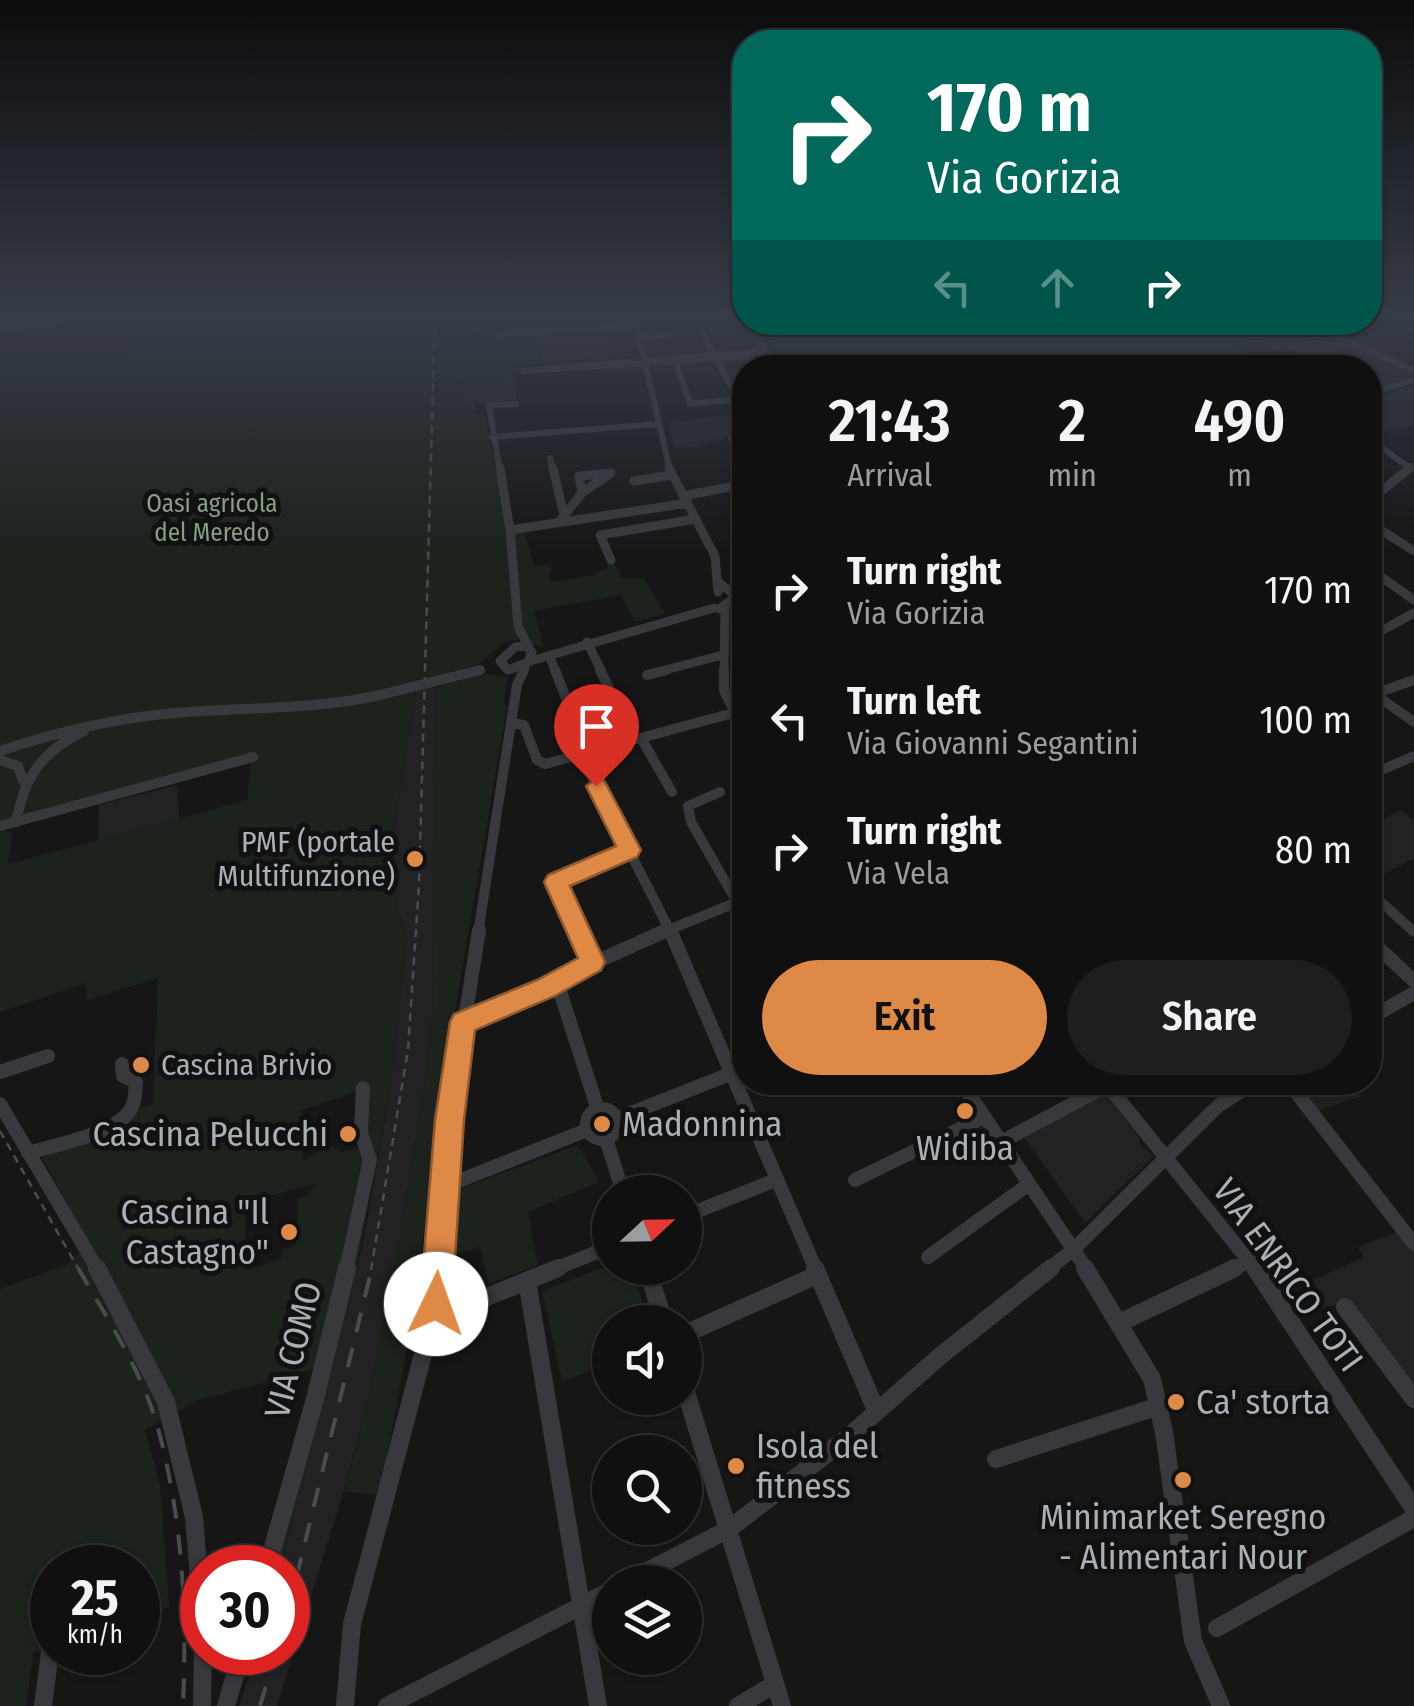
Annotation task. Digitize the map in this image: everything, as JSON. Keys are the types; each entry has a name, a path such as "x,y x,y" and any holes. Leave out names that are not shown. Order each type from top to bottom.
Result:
{"street":[{"path":"653,394 672,475 731,592"},
{"path":"687,394 690,404 732,400"},
{"path":"345,1706 352,1624 436,1304 444,1182 463,1022 517,685 532,654 518,626 510,530 489,405 516,404"},
{"path":"492,437 659,424"},
{"path":"1382,447 1412,468 1382,491"},
{"path":"1382,450 1386,450"},
{"path":"550,458 565,508"},
{"path":"634,481 672,475"},
{"path":"510,530 686,500 732,488"},
{"path":"559,522 565,508 582,494"},
{"path":"611,560 600,535 696,520"},
{"path":"1382,531 1414,551"},
{"path":"1382,577 1414,600"},
{"path":"511,723 524,725 537,758 547,763 732,713 724,690 718,609 731,592"},
{"path":"505,661 525,663 586,642 718,609 731,592"},
{"path":"1382,627 1414,614"},
{"path":"505,661 518,626"},
{"path":"586,642 638,739 672,792"},
{"path":"0,755 111,720 324,705 480,670 505,661 520,646 562,649"},
{"path":"646,675 723,655"},
{"path":"551,660 584,753 732,1059"},
{"path":"505,661 517,685"},
{"path":"1382,691 1414,680"},
{"path":"1382,701 1414,722"},
{"path":"0,755 97,726 236,710"},
{"path":"16,822 22,785 31,769 51,749 97,726"},
{"path":"0,755 18,766 22,785"},
{"path":"1382,770 1414,756"},
{"path":"0,826 253,757"},
{"path":"720,792 688,806 691,822 732,886"},
{"path":"592,962 556,880 629,850"},
{"path":"1382,903 1414,932"},
{"path":"463,1022 732,904"},
{"path":"1382,951 1414,981"},
{"path":"557,982 598,1110"},
{"path":"1382,1011 1414,994"},
{"path":"0,1072 48,1056"},
{"path":"28,1152 106,1127 130,1111 136,1082 123,1076 122,1064"},
{"path":"616,1119 732,1073"},
{"name":"VIA COMO","path":"274,1545 319,1385 360,1212 370,1160 360,1133 363,1088"},
{"path":"746,1095 776,1180 876,1410"},
{"path":"969,1095 1120,1322 1152,1380 1194,1642 1221,1706"},
{"path":"1001,1142 1088,1095"},
{"name":"VIA ENRICO TOTI","path":"1116,1095 1250,1262 1414,1509"},
{"path":"1298,1095 1414,1244"},
{"path":"659,1565 730,1529 848,1438 876,1410 1073,1250 1163,1158 1232,1096"},
{"path":"0,1104 116,1301 166,1402 194,1517 196,1545"},
{"path":"598,1110 610,1111 616,1119 616,1130 606,1139 595,1139 587,1130 589,1116 598,1110"},
{"path":"854,1180 984,1118"},
{"path":"444,1182 464,1178 587,1130"},
{"path":"606,1139 618,1175"},
{"path":"702,1209 776,1180"},
{"path":"928,1257 1028,1184"},
{"path":"436,1304 460,1308 592,1254"},
{"path":"1120,1322 1250,1262"},
{"path":"702,1326 816,1276"},
{"path":"527,1281 598,1706"},
{"path":"1345,1308 1414,1400"},
{"path":"996,1459 1159,1406"},
{"path":"693,1415 782,1706"},
{"path":"1218,1628 1414,1518"},
{"path":"387,1706 592,1601"},
{"path":"44,1706 48,1675"},
{"path":"202,1706 203,1675"},
{"path":"226,1706 235,1675"},
{"path":"738,1706 776,1684"}],"shaded area":[{"path":"428,394 438,394 432,1016 422,1105 367,1404 310,1600 310,1545 287,1545 364,1238 391,1085 406,939 388,868 416,691"},
{"path":"463,394 515,394 516,400 463,404"},
{"path":"1414,394 1414,426 1382,433 1382,395"},
{"path":"732,414 732,437 702,446 674,448 669,423"},
{"path":"177,785 179,819 247,800 247,813 97,856 99,805"},
{"path":"1401,810 1414,820 1414,859 1382,874 1382,820"},
{"path":"1106,1095 1139,1137 1140,1144 1154,1156 1085,1223 1024,1137"},
{"path":"1295,1095 1362,1096 1310,1113"},
{"path":"1401,1230 1414,1247 1414,1398 1343,1302 1324,1310 1306,1283 1364,1257 1358,1247"},
{"path":"249,1675 287,1675 277,1706 239,1706"}],"green space":[{"name":"Oasi agricola del Meredo","path":"0,394 463,394 463,403 475,403 474,415 485,415 507,530 524,531 534,566 552,563 549,582 598,574 608,569 607,564 614,563 623,579 644,578 665,614 635,622 621,595 534,611 544,648 532,645 526,638 504,642 480,664 449,673 489,664 417,683 388,868 406,939 391,1085 350,1301 287,1545 277,1545 371,1167 357,1092 302,1110 303,1161 329,1145 342,1152 359,1148 365,1155 320,1367 196,1401 145,1430 160,1484 169,1607 160,1610 160,1545 30,1545 30,1675 26,1706 0,1706 0,1289 65,1265 89,1245 42,1157 45,1152 109,1130 142,1107 153,1104 158,978 87,1000 86,983 0,1012","holes":["251,762 247,801 8,864 12,832 5,833 6,828","316,1184 308,1195 298,1199 296,1245 282,1250 281,1259 245,1271 245,1202"]},
{"path":"485,673 508,677 504,703 507,707 443,1082 414,1309 380,1495 344,1492 390,1292 422,1105 432,1016 435,687"},
{"path":"578,1145 595,1175 592,1185 528,1212 538,1265 488,1284 480,1246 447,1258 452,1192"},
{"path":"592,1272 592,1285 638,1285 643,1305 592,1305 592,1370 562,1382 542,1291"}],"railway":[{"path":"371,1270 408,1050 419,884 433,394"},
{"path":"0,1131 79,1270"},
{"path":"78,1268 135,1368 159,1432 182,1568 183,1706"},
{"path":"304,1545 372,1268"},
{"path":"260,1706 269,1675"}],"place":[{"name":"PMF (portale Multifunzione)","path":"415,859"},
{"name":"Cascina Brivio","path":"141,1065"},
{"name":"Widiba","path":"965,1111"},
{"name":"Madonnina","path":"602,1124"},
{"name":"Cascina Pelucchi","path":"348,1134"},
{"name":"Cascina \"Il Castagno\"","path":"289,1232"},
{"name":"Ca' storta","path":"1176,1402"},
{"name":"Isola del fitness","path":"736,1466"},
{"name":"Minimarket Seregno - Alimentari Nour","path":"1183,1480"}],"route":[{"path":"436,1304 450,1120 463,1022 546,988 568,972 592,962 556,880 629,850 596,786"}]}
